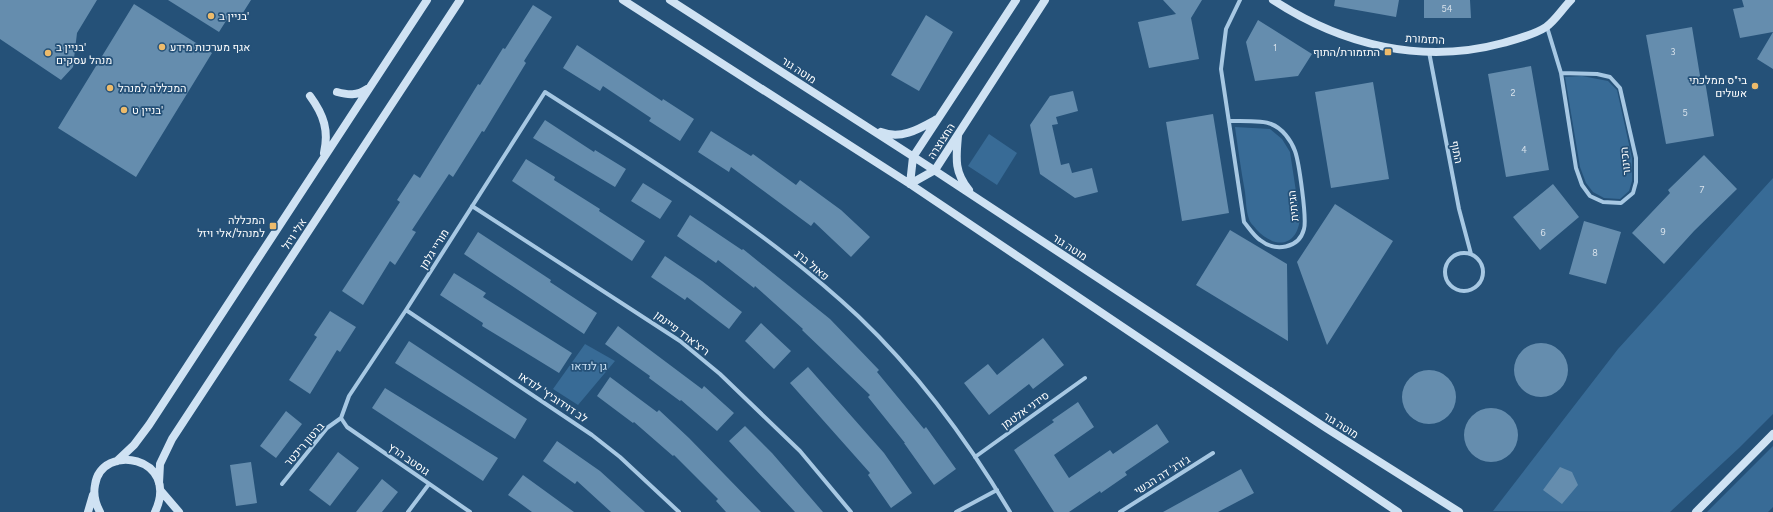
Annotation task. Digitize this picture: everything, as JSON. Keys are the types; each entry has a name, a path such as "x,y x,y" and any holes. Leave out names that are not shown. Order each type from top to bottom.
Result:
{"street":[{"name":"אלי ויזל","path":"88,512 98,475 106,466 117,461 134,444 153,419 427,0"},
{"name":"אלי ויזל","path":"154,512 160,501 160,464 172,439 460,0"},
{"path":"622,0 910,184 1398,512"},
{"name":"מוטה גור","path":"670,0 935,170 1326,428 1459,512"},
{"name":"החצוצרה","path":"910,184 913,157 1016,0"},
{"name":"החצוצרה","path":"910,184 935,170 1045,0"},
{"name":"הגיתית","path":"1229,120 1271,123 1286,135 1295,151 1306,218 1300,239 1294,245 1281,248 1270,246 1260,240 1244,222 1221,69 1221,58 1226,29 1240,0"},
{"name":"התזמורת","path":"1273,0 1302,18 1342,36 1366,43 1429,52 1492,46 1524,36 1547,26 1571,0"},
{"name":"הכינור","path":"1547,26 1561,73 1576,168 1582,185 1590,196 1602,202 1621,203 1633,193 1636,182 1636,158 1620,88 1610,77 1596,74 1561,73"},
{"name":"התוף","path":"1429,52 1460,209 1471,254"},
{"path":"337,92 354,94 361,93 368,89"},
{"name":"מוריי גלמן","path":"341,418 349,396 406,310 545,92"},
{"name":"פאול ברג","path":"545,92 694,188 781,251 814,277 858,316 893,351 929,394 975,456 1010,512"},
{"path":"310,96 322,115 325,124 326,136 323,157"},
{"path":"867,127 888,135 905,134 918,130 939,117"},
{"path":"958,134 957,170 961,181 974,197"},
{"name":"ריצ'ארד פיינמן","path":"472,206 680,341 720,374 800,451 851,512"},
{"path":"1460,254 1471,254 1481,262 1483,275 1477,287 1465,291 1458,290 1448,282 1446,276 1446,266 1454,256 1460,254"},
{"name":"לב דוידוביץ' לנדאו","path":"406,310 592,435 620,456 679,512"},
{"name":"סידני אלטמן","path":"975,456 1085,378"},
{"name":"ברטון ריכטר","path":"282,484 327,428 341,418"},
{"name":"גוסטב הרץ","path":"341,418 347,427 470,512"},
{"path":"1696,512 1773,434"},
{"name":"ג'ורג' דה הבשי","path":"1120,512 1213,454"},
{"path":"117,461 131,459 147,465 153,471 160,488 179,512"},
{"path":"408,512 429,484"},
{"path":"956,512 997,490"},
{"path":"94,494 100,512"}],"green space":[{"path":"1582,76 1608,81 1617,90 1632,158 1632,181 1629,191 1620,199 1604,198 1593,192 1586,183 1580,167 1565,77"},
{"path":"1235,127 1270,129 1282,139 1290,152 1300,218 1298,228 1290,240 1277,242 1270,240 1263,236 1251,223 1248,216"},
{"path":"989,134 1017,153 997,185 968,166"},
{"path":"1773,178 1773,414 1670,512 1493,511 1618,349"},
{"name":"גן לנדאו","path":"585,344 615,361 578,405 553,389"},
{"path":"1773,446 1773,507 1768,512 1707,512"}],"building":[{"name":"בניין ב' מנהל עסקים","path":"0,0 97,0 77,33 73,67 61,80 0,39"},
{"name":"בניין ב'","path":"168,0 251,0 239,19 231,13 219,32"},
{"path":"1163,0 1202,0 1191,18 1199,59 1149,68 1138,22 1176,14"},
{"path":"1335,0 1399,0 1396,17 1334,6"},
{"path":"1424,0 1470,0 1471,18 1424,18"},
{"path":"1742,0 1773,0 1773,32 1740,38 1733,9 1744,7"},
{"name":"בניין ט'","path":"134,4 212,53 136,177 58,128"},
{"path":"533,5 552,17 524,61 526,63 484,132 482,131 453,177 449,174 412,230 416,232 395,265 390,261 363,305 342,291 400,202 397,200 414,174 420,178 478,84 480,85 503,48 505,49"},
{"path":"926,15 953,32 919,91 891,75"},
{"path":"1258,20 1312,54 1298,76 1255,81 1246,42"},
{"path":"1692,27 1701,82 1705,81 1714,136 1666,144 1646,35"},
{"path":"1773,32 1773,69 1757,59"},
{"path":"577,45 662,101 663,99 694,119 680,141 649,121 651,118 603,86 600,91 563,68"},
{"path":"1531,66 1549,170 1506,177 1488,74"},
{"path":"1373,82 1389,179 1331,188 1315,92"},
{"path":"1073,91 1078,111 1056,117 1058,124 1052,125 1061,165 1069,163 1072,173 1092,168 1098,192 1075,198 1040,174 1030,125 1050,96"},
{"path":"1213,114 1229,213 1182,221 1166,122"},
{"path":"545,120 594,152 595,150 626,169 615,187 533,138"},
{"path":"711,131 751,156 753,154 796,185 800,180 841,210 870,237 851,257 814,222 811,226 731,167 729,172 698,152"},
{"path":"1704,155 1737,189 1694,231 1664,264 1632,233 1670,193 1668,190"},
{"path":"526,159 555,177 554,180 600,209 599,211 645,241 632,261 512,181"},
{"path":"643,183 672,201 660,219 631,201"},
{"path":"1553,184 1579,217 1540,250 1513,217"},
{"path":"1335,204 1393,241 1327,345 1297,262"},
{"path":"690,215 742,250 743,249 830,319 879,370 877,372 924,429 926,427 956,469 934,485 905,443 868,397 870,395 802,330 803,329 755,286 754,288 718,260 716,263 677,236"},
{"path":"1584,221 1621,232 1606,284 1569,274"},
{"path":"1230,230 1287,264 1288,341 1196,285"},
{"path":"478,232 551,280 550,282 597,313 584,334 464,254"},
{"path":"665,256 702,281 742,312 729,329 687,297 685,300 651,277"},
{"path":"454,273 486,293 483,297 572,353 559,373 482,326 483,323 440,295"},
{"path":"330,311 356,327 340,352 337,350 310,394 289,380 317,337 314,335"},
{"path":"761,323 791,351 774,369 745,341"},
{"path":"618,326 702,389 704,386 734,413 717,431 681,400 680,401 649,378 650,376 605,344"},
{"path":"1043,338 1064,365 1033,389 1029,384 989,415 964,383 988,364 997,375"},
{"path":"409,341 527,419 515,439 395,363"},
{"path":"1541,343 1551,345 1560,351 1566,360 1568,370 1566,380 1560,389 1551,395 1541,397 1531,395 1522,389 1516,380 1514,370 1516,360 1522,351 1531,345"},
{"path":"808,367 884,453 912,493 891,508 868,475 870,473 790,383"},
{"path":"1429,370 1439,372 1448,378 1454,387 1456,397 1454,407 1448,416 1439,422 1429,424 1419,422 1410,416 1404,407 1402,397 1404,387 1410,378 1419,372"},
{"path":"610,377 657,412 659,410 689,438 761,512 726,512 716,501 718,499 674,455 673,456 634,422 633,423 597,396"},
{"path":"385,388 498,458 483,481 372,408"},
{"path":"1078,402 1094,427 1054,455 1069,478 1110,450 1113,454 1157,424 1169,442 1125,472 1127,475 1101,493 1100,491 1069,512 1054,512 1014,450 1054,422 1052,420"},
{"path":"1491,408 1501,410 1510,416 1516,425 1518,435 1516,445 1510,454 1501,460 1491,462 1481,460 1472,454 1466,445 1464,435 1466,425 1472,416 1481,410"},
{"path":"286,411 302,424 276,458 260,446"},
{"path":"745,426 772,453 823,512 795,512 729,441"},
{"path":"557,441 600,471 645,512 611,512 577,481 575,484 543,461"},
{"path":"338,452 359,468 330,506 309,490"},
{"path":"251,462 257,503 236,506 230,465"},
{"path":"1560,467 1572,472 1578,485 1562,504 1543,490"},
{"path":"1241,469 1254,493 1218,512 1163,512"},
{"path":"523,475 574,512 532,512 508,495"},
{"path":"382,479 398,492 382,512 356,512"}],"place":[{"name":"בניין ב'","path":"211,16"},
{"name":"אגף מערכות מידע","path":"162,47"},
{"name":"התזמורת/התוף","path":"1388,52"},
{"name":"בניין ב' מנהל עסקים","path":"48,53"},
{"name":"בי\"ס ממלכתי אשלים","path":"1755,86"},
{"name":"המכללה למנהל","path":"110,88"},
{"name":"בניין ט'","path":"124,110"},
{"name":"המכללה למנהל/אלי ויזל","path":"273,226"}]}
